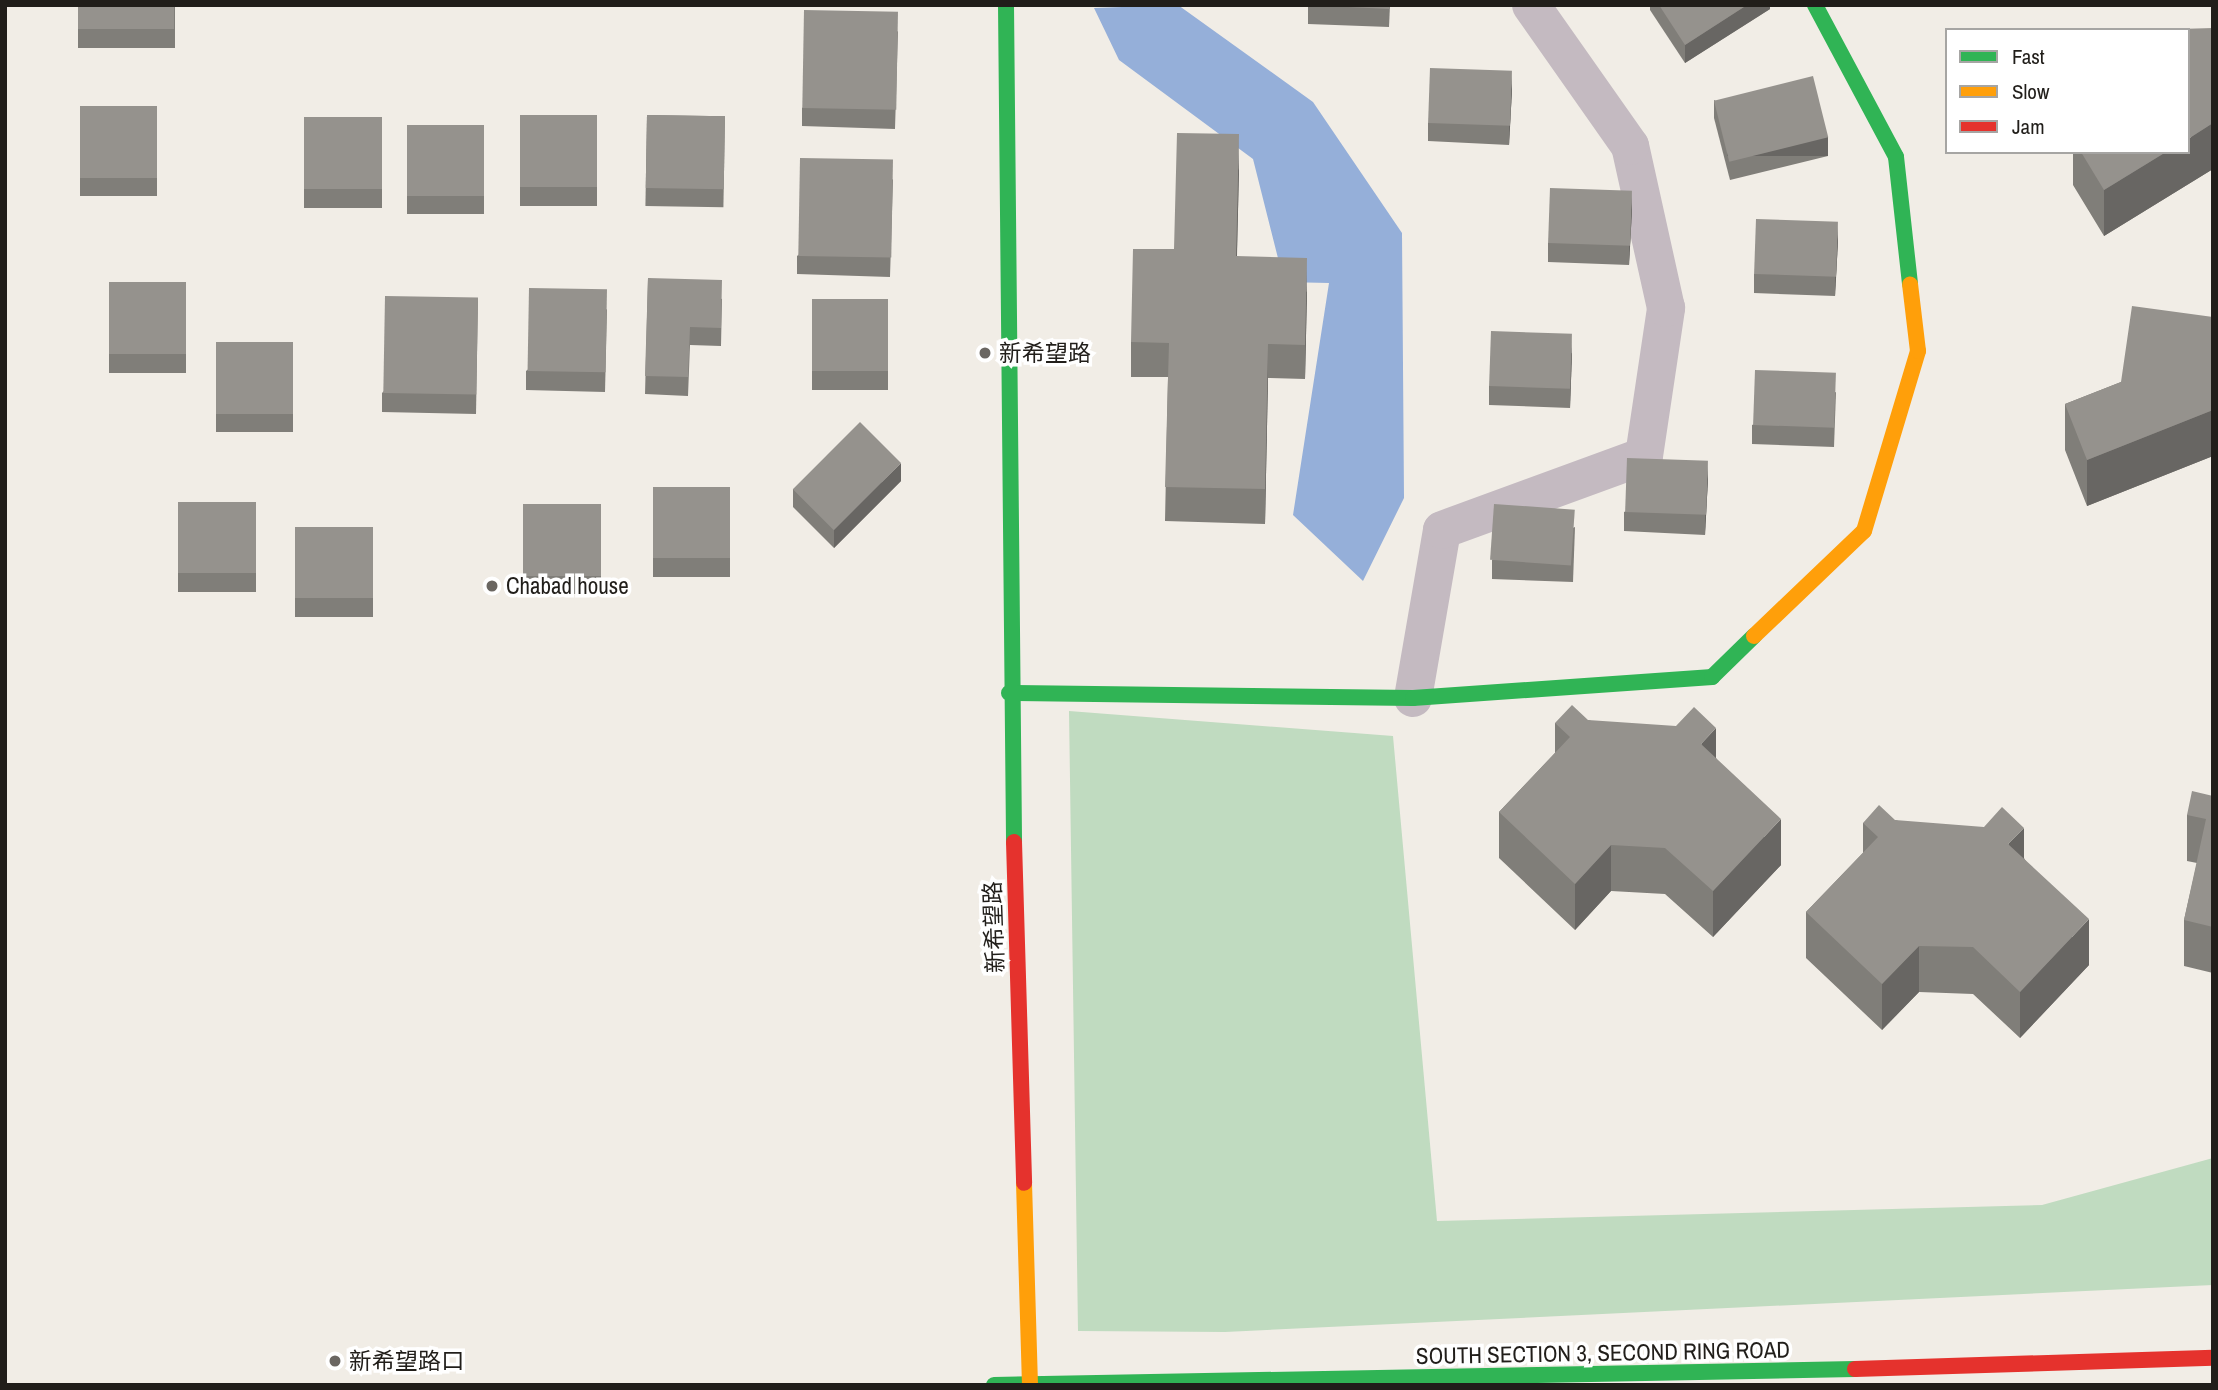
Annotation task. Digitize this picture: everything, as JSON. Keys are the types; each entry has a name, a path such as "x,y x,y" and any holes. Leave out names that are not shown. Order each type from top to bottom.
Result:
{"street":[{"name":"新希望路","path":"1006,5 1009,694 1030,1383"},
{"path":"1413,698 1442,530 1644,456 1666,309 1630,146 1531,5"},
{"path":"1009,694 1413,698 1712,677 1864,531 1918,351 1896,157 1815,5"},
{"name":"SOUTH SECTION 3, SECOND RING ROAD","path":"994,1385 1528,1382 2213,1358"}],"green space":[{"path":"1069,711 1393,736 1437,1221 2042,1205 2213,1158 2213,1285 1225,1332 1078,1331"}],"water":[{"path":"1178,5 1313,102 1402,233 1404,498 1363,581 1293,515 1329,283 1284,282 1253,159 1119,60 1094,8"}],"building":[{"path":"78,5 174,5 174,29 78,29"},
{"path":"1308,5 1390,5 1389,9"},
{"path":"1659,5 1747,5 1685,45"},
{"path":"804,10 898,12 896,110 802,108"},
{"path":"2213,28 2213,123 2190,138 2190,29"},
{"path":"1430,68 1512,71 1510,126 1428,123"},
{"path":"1813,76 1828,137 1729,162 1714,101"},
{"path":"80,106 157,106 157,178 80,178"},
{"path":"520,115 597,115 597,187 520,187"},
{"path":"647,115 725,116 724,189 646,188"},
{"path":"304,117 382,117 382,189 304,189"},
{"path":"407,125 484,125 484,196 407,196"},
{"path":"1177,133 1239,134 1236,256 1307,258 1305,345 1268,344 1265,489 1165,487 1169,343 1131,342 1133,249 1174,249"},
{"path":"2082,154 2163,154 2104,190"},
{"path":"800,158 893,160 891,258 798,256"},
{"path":"1550,188 1632,191 1630,246 1548,243"},
{"path":"1756,219 1838,222 1836,277 1754,274"},
{"path":"648,278 722,280 721,328 690,327 688,377 645,376"},
{"path":"109,282 186,282 186,354 109,354"},
{"path":"529,288 607,289 606,372 528,371"},
{"path":"385,296 478,298 476,395 383,393"},
{"path":"812,299 888,299 888,371 812,371"},
{"path":"2132,306 2213,317 2213,410 2087,460 2065,404 2121,382"},
{"path":"1491,331 1572,334 1570,389 1489,386"},
{"path":"216,342 293,342 293,414 216,414"},
{"path":"1755,370 1836,373 1834,428 1753,425"},
{"path":"860,422 901,463 834,530 793,489"},
{"path":"1627,458 1708,461 1706,515 1625,512"},
{"path":"653,487 730,487 730,558 653,558"},
{"path":"178,502 256,502 256,573 178,573"},
{"path":"523,504 601,504 601,576 523,576"},
{"path":"1494,504 1575,510 1571,566 1490,560"},
{"path":"295,527 373,527 373,598 295,598"},
{"path":"1572,705 1588,720 1676,726 1694,707 1716,728 1701,744 1781,819 1713,891 1665,848 1611,845 1575,884 1499,812 1570,737 1555,723"},
{"path":"2192,791 2213,796 2213,927 2184,920 2206,819 2187,815"},
{"path":"1879,805 1895,820 1984,827 2002,807 2024,828 2008,844 2089,919 2020,992 1973,947 1919,946 1882,984 1806,912 1878,837 1863,823"}],"traffic: fast":[{"path":"1006,5 1014,842"},
{"path":"1815,5 1896,157 1910,284"},
{"path":"1009,693 1413,698 1712,677 1754,636"},
{"path":"994,1385 1855,1369"}],"traffic: slow":[{"path":"1754,636 1864,531 1918,351 1910,284"},
{"path":"1024,1183 1030,1385"}],"traffic: jam":[{"path":"1014,842 1024,1183"},
{"path":"1855,1369 2213,1358"}],"place":[{"name":"新希望路","path":"985,353"},
{"name":"Chabad house","path":"492,586"},
{"name":"新希望路口","path":"335,1361"}]}
